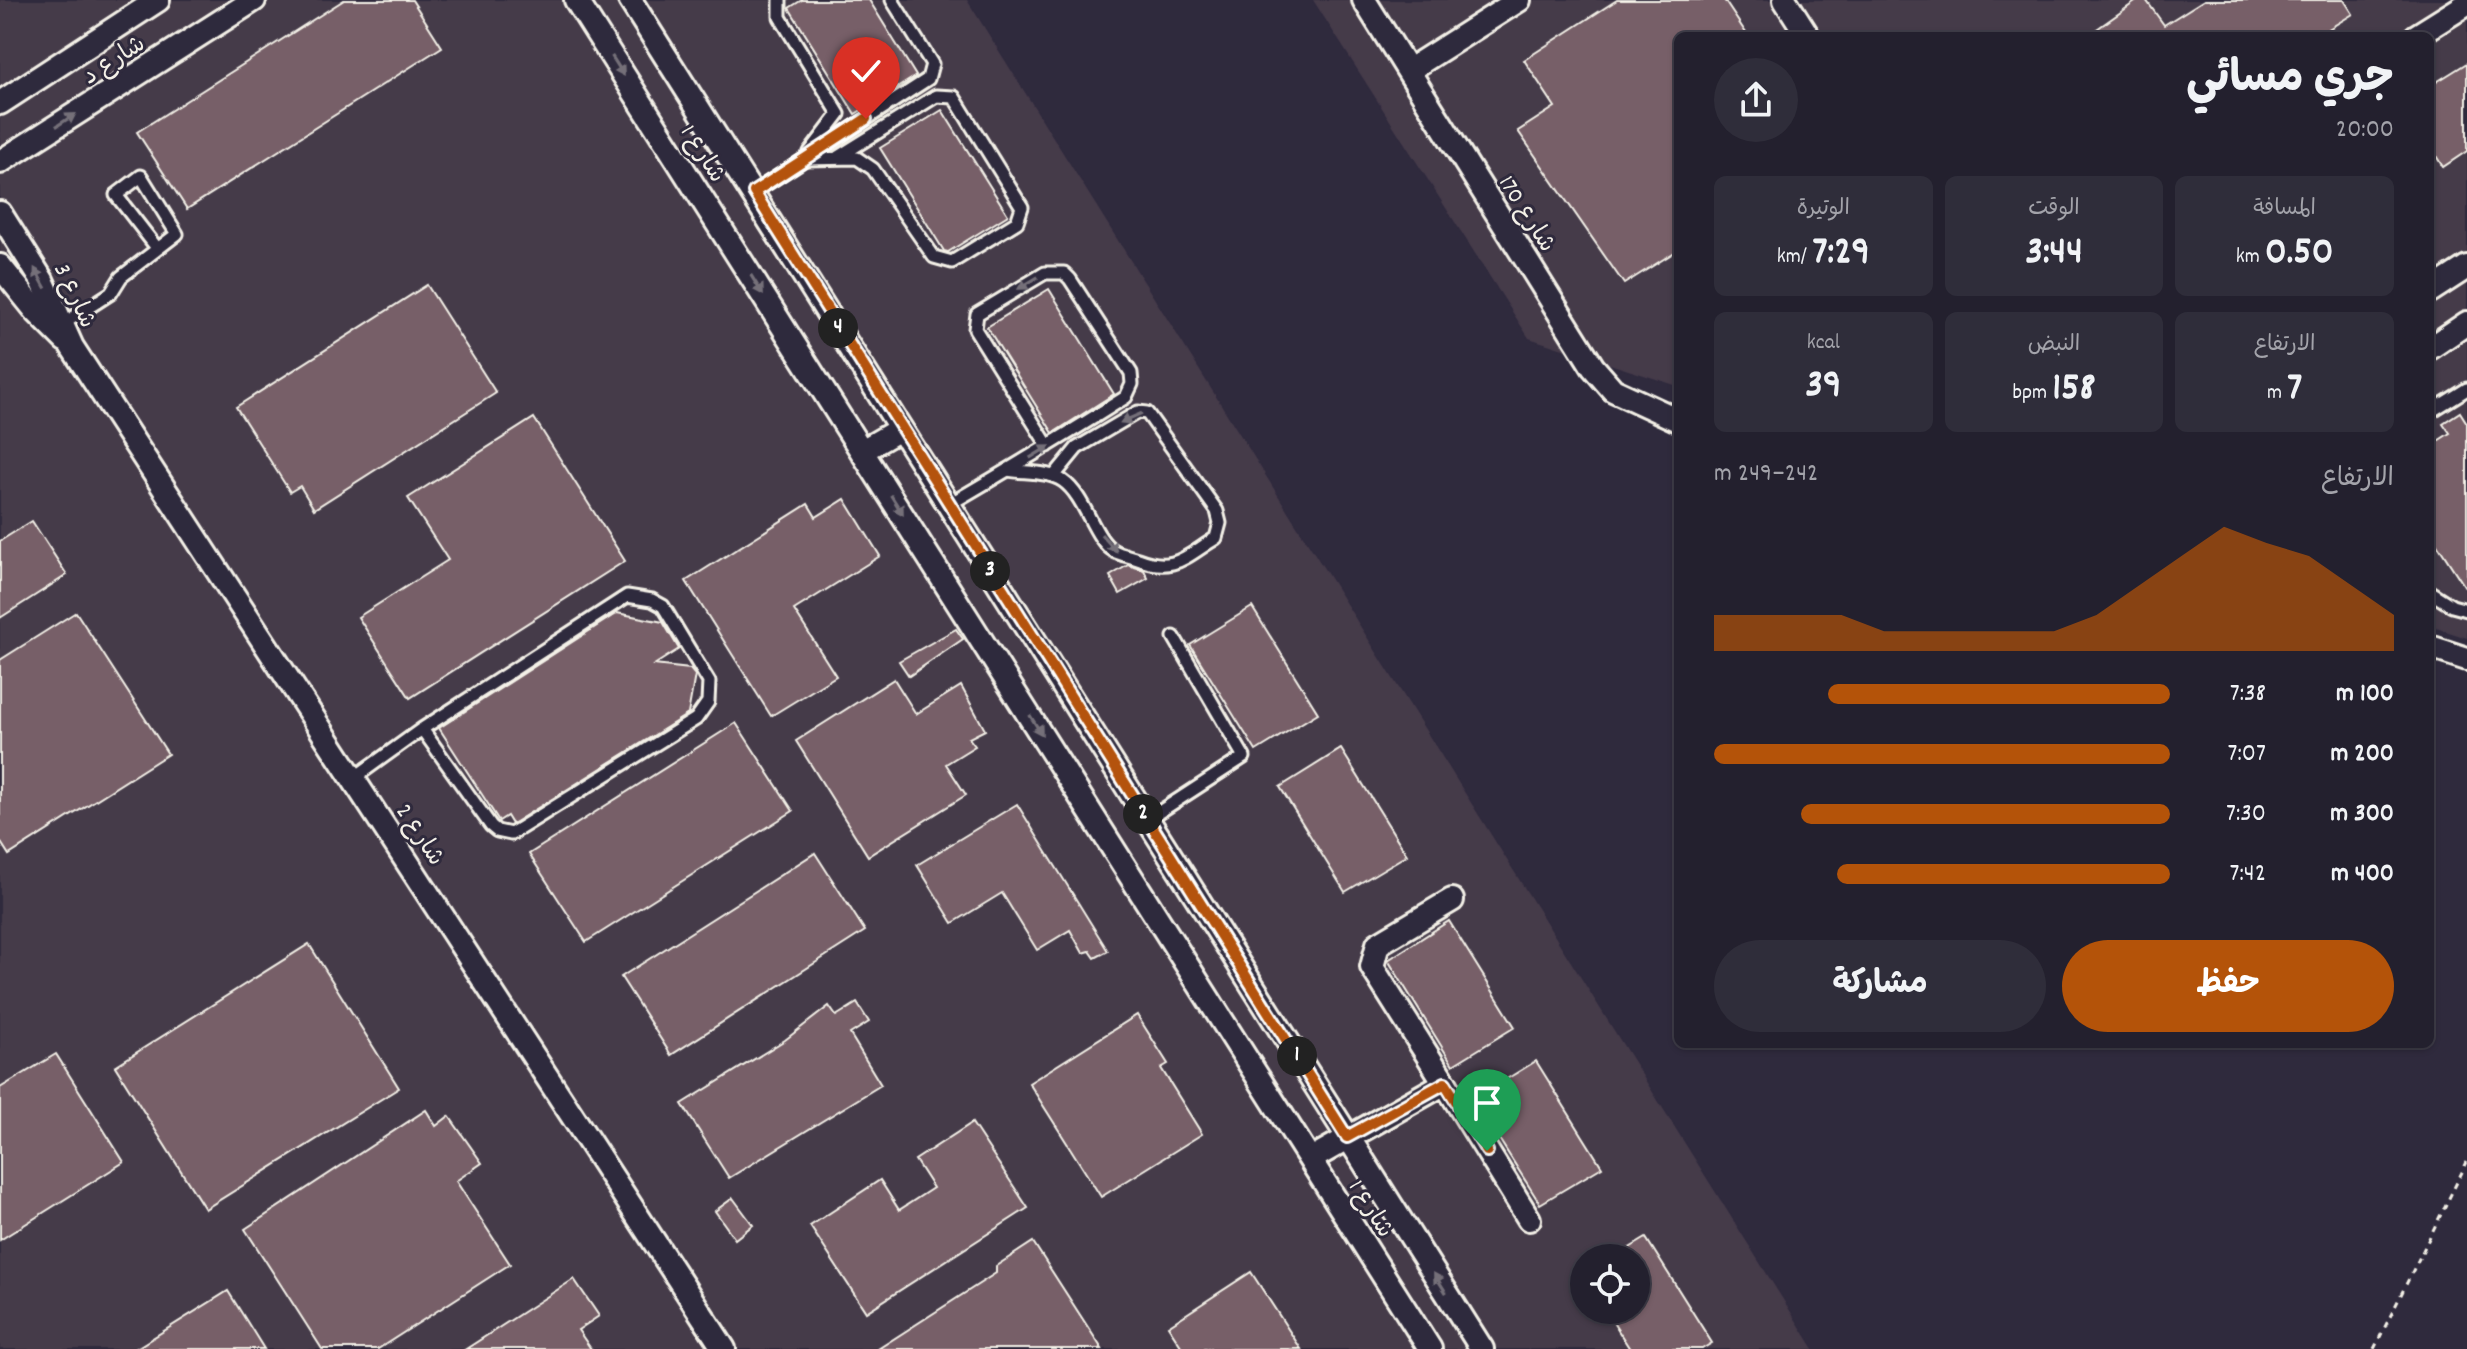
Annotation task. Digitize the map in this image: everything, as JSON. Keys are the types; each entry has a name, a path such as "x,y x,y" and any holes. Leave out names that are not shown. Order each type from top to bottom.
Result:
{"street":[{"name":"شارع د","path":"0,103 158,0"},
{"name":"شارع د","path":"0,162 254,0"},
{"name":"شارع 1","path":"576,0 1430,1349"},
{"name":"شارع 1","path":"630,0 1482,1349"},
{"name":"شارع 170","path":"1364,0 1593,367 1613,390 1674,418"},
{"path":"1409,70 1519,0"},
{"path":"1785,0 1805,32"},
{"path":"2422,32 2467,4"},
{"name":"شارع 3","path":"0,213 30,259 72,347"},
{"name":"شارع 3","path":"0,266 37,312 72,347"},
{"path":"2434,288 2467,267"},
{"path":"2434,345 2467,323"},
{"name":"شارع 2","path":"72,347 724,1349"},
{"path":"862,451 900,429"},
{"path":"2434,648 2467,659"},
{"path":"1452,900 1378,944 1372,967 1529,1219"},
{"path":"1311,1159 1445,1083"}],"lane":[{"path":"780,0 780,17 839,114 805,159"},
{"path":"754,192 928,79 932,64 892,0"},
{"path":"805,159 857,158 873,169 934,257 952,262 1017,222 1022,207 954,97 936,96 838,157"},
{"path":"63,324 111,293 121,277 177,234 141,176 116,195 157,248"},
{"path":"948,505 1048,446 1126,397 1132,384 1131,373 1070,279 1055,271 1045,273 977,314 974,322 975,329 1048,446"},
{"path":"2434,410 2467,389"},
{"path":"1008,470 1054,476 1078,496 1108,547 1152,565 1163,567 1177,562 1216,538 1217,511 1147,413 1138,412 1077,448 1054,476"},
{"path":"2434,595 2452,606 2467,610"},
{"path":"354,778 422,729 627,596 652,600 663,606 709,682 708,702 696,719 511,834 497,831 491,826 422,729"},
{"path":"1147,820 1244,757 1174,637"}],"path":[{"path":"2374,1349 2467,1162"}],"shaded area":[{"path":"0,0 967,0 1814,1349 0,1349"},
{"path":"1313,0 2467,0 2467,638 2434,627 2434,32 1674,32 1674,385 1529,338"}],"building":[{"path":"344,0 412,0 442,47 187,209 137,132"},
{"path":"802,0 869,0 916,76 855,114 789,8"},
{"path":"1617,0 1724,0 1745,32 1674,32 1674,253 1624,284 1518,131 1555,107 1524,60"},
{"path":"2138,0 2146,0 2164,25 2204,0 2344,0 2353,14 2324,32 2093,32"},
{"path":"2467,63 2467,151 2443,167 2434,152 2434,84"},
{"path":"942,110 1008,215 948,252 944,251 880,148"},
{"path":"427,285 496,393 314,509 300,486 290,492 236,407"},
{"path":"1049,289 1114,394 1053,433 987,327"},
{"path":"2460,412 2467,423 2467,590 2434,539 2434,443 2450,433 2443,423"},
{"path":"534,418 625,561 410,698 358,617 448,560 408,498"},
{"path":"845,499 880,556 794,610 836,676 771,716 686,581 808,504 816,517"},
{"path":"32,521 67,575 0,618 0,541"},
{"path":"1128,565 1144,570 1148,578 1120,594 1110,576"},
{"path":"1252,607 1318,713 1256,751 1190,645"},
{"path":"76,612 168,754 9,855 0,841 0,660"},
{"path":"617,613 663,622 679,649 654,665 690,669 695,675 688,714 512,824 507,816 499,821 439,728"},
{"path":"956,629 963,639 909,676 899,661"},
{"path":"894,679 916,714 961,686 985,730 969,738 975,746 946,764 966,795 868,856 796,741"},
{"path":"736,723 793,811 586,942 529,854"},
{"path":"1341,749 1407,855 1345,892 1280,787"},
{"path":"1017,804 1108,951 1095,958 1090,951 1083,953 1070,930 1037,950 1002,893 953,923 917,865"},
{"path":"815,853 865,931 671,1055 621,977"},
{"path":"1449,921 1515,1027 1453,1065 1388,960"},
{"path":"309,944 399,1088 205,1209 115,1066"},
{"path":"857,1003 869,1022 850,1034 881,1085 729,1178 682,1104 785,1040 829,1006 836,1016"},
{"path":"1137,1015 1168,1064 1161,1068 1202,1134 1101,1197 1029,1083"},
{"path":"56,1054 124,1162 0,1240 0,1088"},
{"path":"1536,1061 1602,1167 1540,1204 1474,1099"},
{"path":"426,1110 436,1126 449,1116 482,1163 456,1181 510,1264 378,1349 322,1349 245,1229"},
{"path":"972,1123 1028,1208 866,1312 810,1226 880,1180 899,1210 933,1188 915,1160"},
{"path":"733,1198 753,1225 735,1239 715,1211"},
{"path":"1646,1238 1650,1244 1636,1244"},
{"path":"1033,1242 1102,1349 878,1349 996,1273 996,1266"},
{"path":"1650,1244 1712,1343 1702,1349 1630,1349 1614,1324 1650,1324"},
{"path":"1251,1272 1301,1349 1183,1349 1168,1326"},
{"path":"574,1279 599,1316 578,1330 591,1349 466,1349"},
{"path":"228,1291 264,1349 135,1349"}],"route":[{"path":"866,119 754,192 1347,1137 1445,1083 1487,1151"}]}
